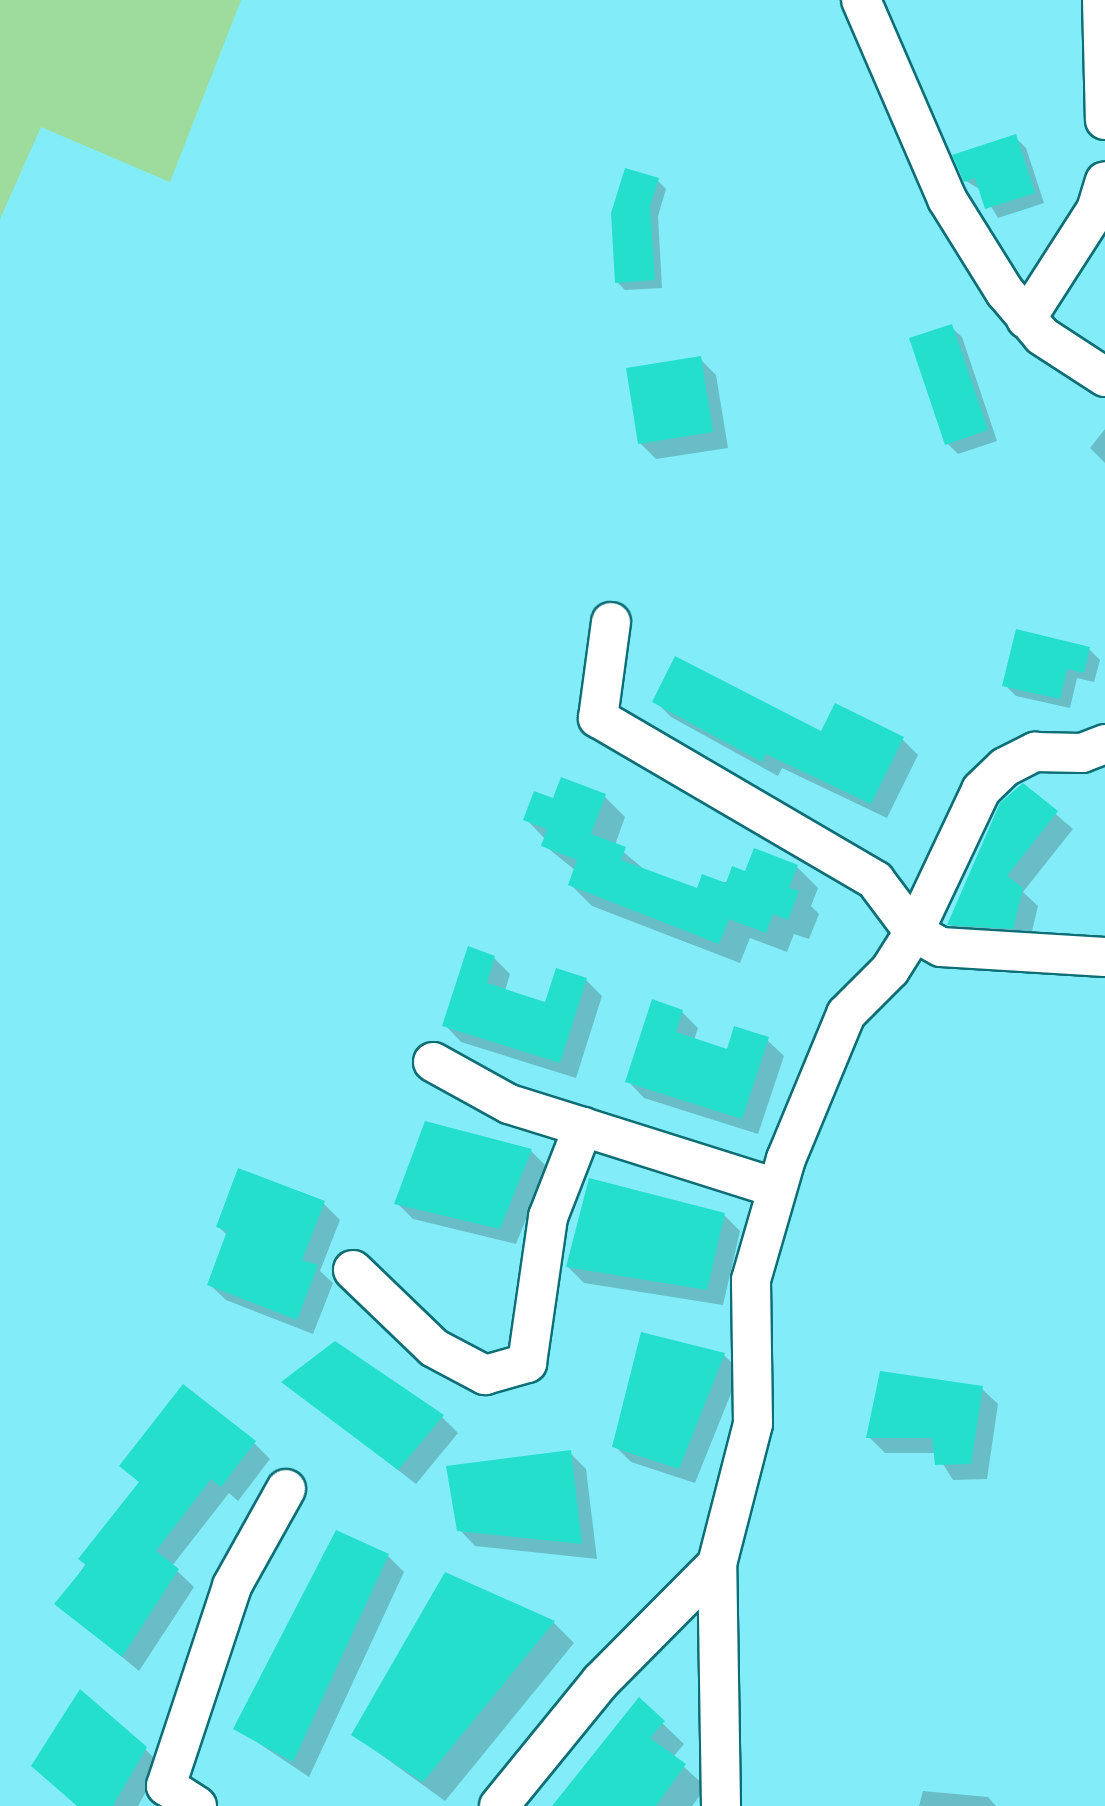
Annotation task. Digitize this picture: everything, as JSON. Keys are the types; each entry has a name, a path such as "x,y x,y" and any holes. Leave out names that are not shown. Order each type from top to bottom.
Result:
{"street":[{"path":"861,0 947,199 1026,319 1073,362 1105,377"},
{"path":"1102,0 1105,120"},
{"path":"1026,319 1096,210 1105,181"},
{"path":"611,622 598,718 875,880 914,932 941,947 1105,957"},
{"path":"721,1806 716,1564 753,1424 751,1280 777,1188 846,1014 890,970 914,932 981,790 1005,766 1035,752 1082,753 1105,744"},
{"path":"433,1062 509,1104 777,1188"},
{"path":"353,1270 434,1348 485,1374 527,1363 548,1217 583,1127"},
{"path":"197,1806 166,1786 232,1586 286,1489"},
{"path":"498,1806 600,1682 716,1564"}],"green space":[{"path":"0,0 241,0 170,182 41,127 0,219"}],"building":[{"path":"1016,134 1035,193 985,209 975,178 964,182 952,155"},
{"path":"625,168 659,178 650,206 655,280 615,283 611,213"},
{"path":"952,324 988,430 945,445 909,338"},
{"path":"701,356 713,432 638,444 626,368"},
{"path":"1016,629 1090,647 1084,673 1067,669 1060,699 1002,686"},
{"path":"675,656 821,731 835,703 904,737 871,804 766,754 762,762 652,702"},
{"path":"561,777 606,794 591,834 626,847 621,860 697,888 702,874 726,883 732,866 745,871 754,848 798,865 789,888 799,891 788,920 773,914 766,933 729,919 719,944 568,885 577,860 541,846 547,829 523,820 534,791 553,798"},
{"path":"1023,783 1058,811 1007,876 1023,888 1013,929 947,925 1000,803"},
{"path":"468,946 495,956 487,983 545,1002 556,968 587,978 560,1063 442,1026"},
{"path":"652,999 683,1010 676,1032 727,1049 734,1026 769,1037 742,1119 625,1082"},
{"path":"425,1121 532,1149 500,1229 394,1204"},
{"path":"238,1168 325,1201 302,1260 318,1265 297,1320 207,1285 227,1231 216,1227"},
{"path":"589,1178 725,1213 707,1290 566,1267"},
{"path":"641,1332 725,1353 679,1469 612,1447"},
{"path":"335,1341 444,1415 398,1470 281,1382"},
{"path":"880,1371 983,1386 971,1464 935,1465 932,1438 866,1438"},
{"path":"183,1384 256,1441 221,1487 211,1479 156,1551 179,1569 122,1657 54,1604 86,1565 78,1559 139,1482 119,1466"},
{"path":"571,1450 582,1544 457,1531 446,1466"},
{"path":"336,1530 389,1554 293,1762 233,1729"},
{"path":"445,1572 555,1621 423,1782 351,1735"},
{"path":"80,1689 147,1747 113,1806 77,1806 31,1766"},
{"path":"639,1697 665,1721 650,1738 686,1764 656,1806 552,1806"}]}
